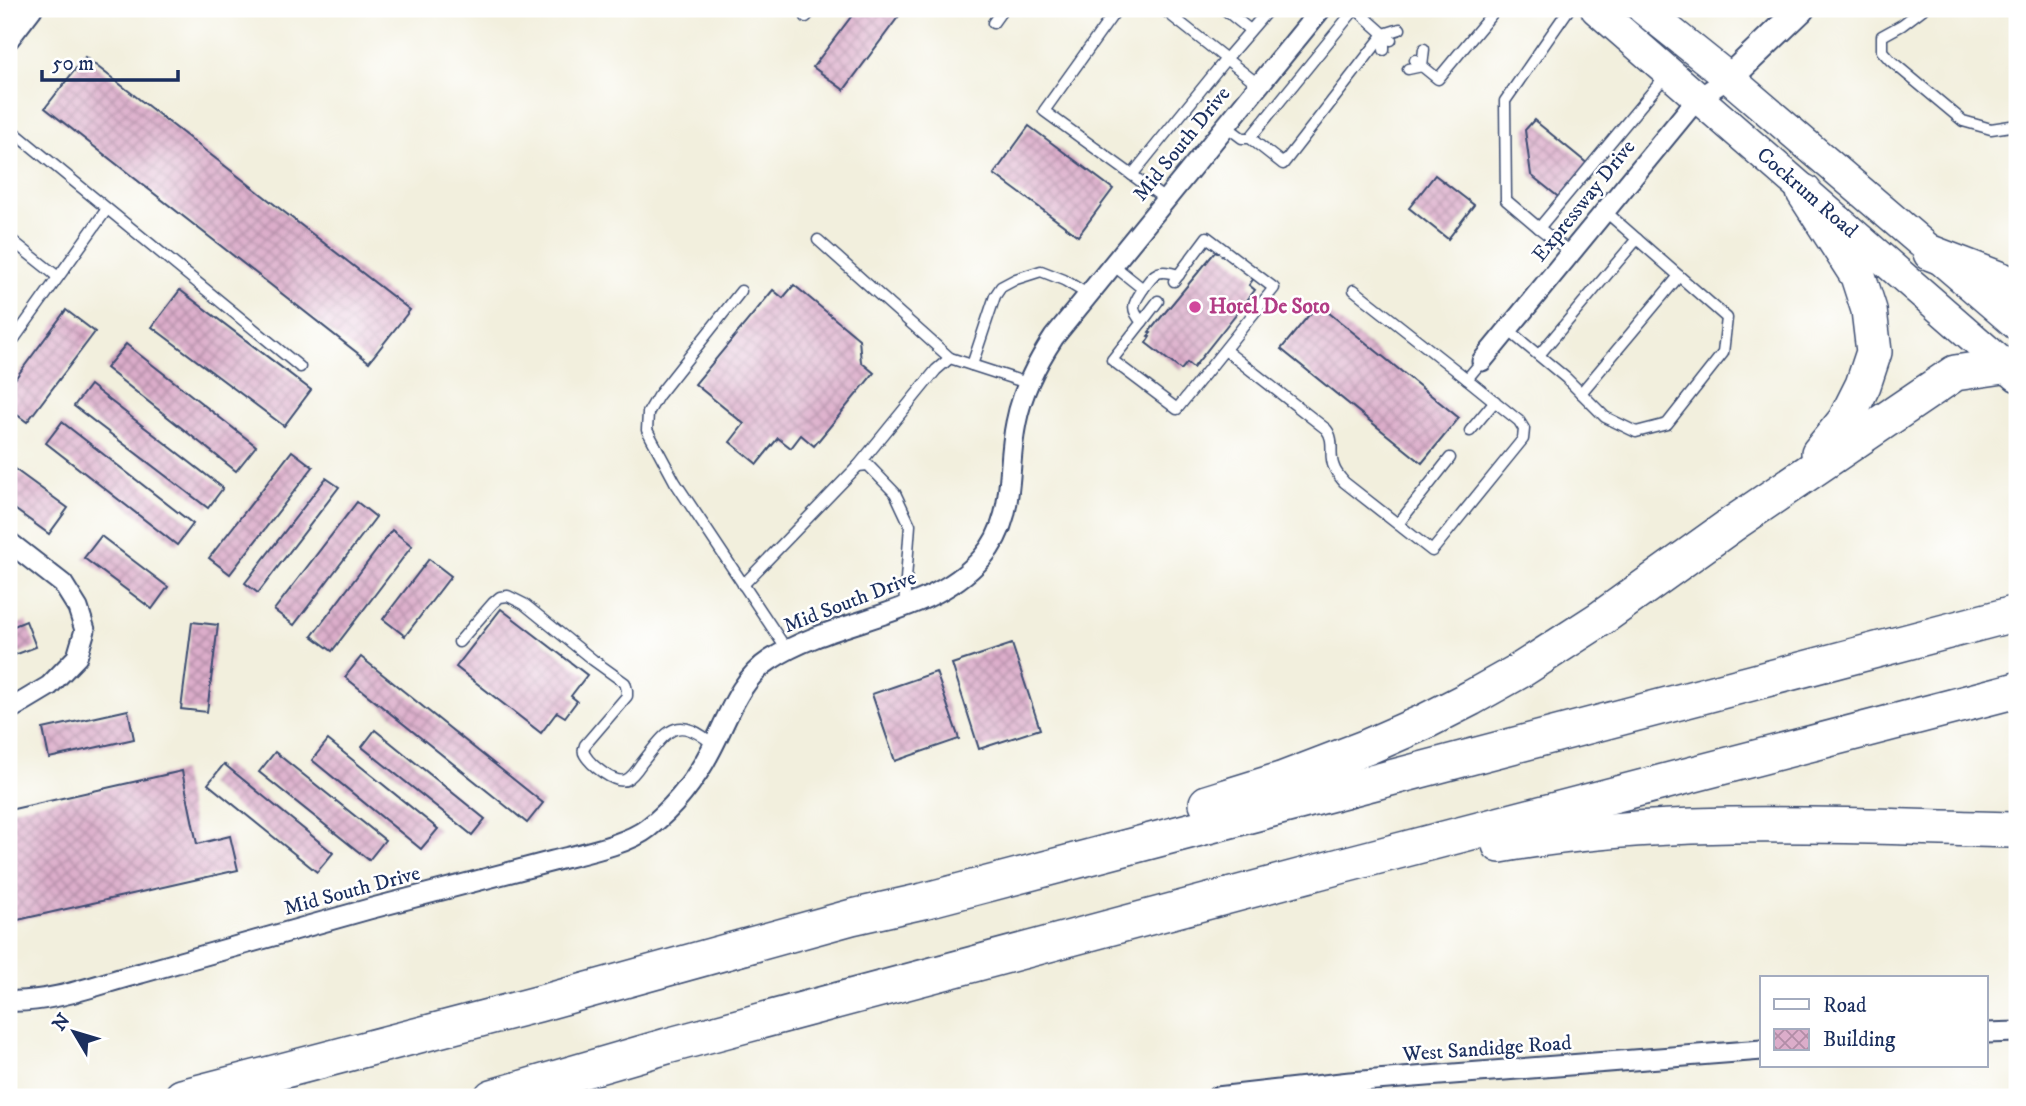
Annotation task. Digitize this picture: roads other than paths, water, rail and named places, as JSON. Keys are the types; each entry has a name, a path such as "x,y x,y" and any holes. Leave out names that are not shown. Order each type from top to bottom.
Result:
{"highway":[{"path":"1794,482 1845,421 1863,385 1874,352 1869,310 1858,276 1804,192"},
{"path":"1931,253 2017,286"},
{"path":"923,901 1040,856 1281,780 1424,722 1521,670 1569,639 1955,373 2013,368"},
{"path":"181,1097 2017,613"},
{"path":"492,1097 680,1043 1345,865 2017,690"},
{"path":"1345,865 1424,858 1527,840 1664,826 1832,825 2017,830"}],"main road":[{"name":"Cockrum Road","path":"1596,9 1804,192 2013,368"},
{"name":"Cockrum Road","path":"1643,9 1729,78 2017,325"}],"street":[{"name":"Mid South Drive","path":"9,1002 72,992 368,909 597,849 646,830 675,804 698,772 732,707 752,676 767,662 811,638 924,599 964,576 983,557 1002,522 1010,494 1015,425 1027,383 1041,356 1321,9"},
{"path":"1729,78 1801,9"},
{"path":"9,39 28,10"},
{"name":"Expressway Drive","path":"1482,361 1698,99 1729,78"},
{"path":"9,542 63,584 78,608 85,630 77,657 49,686 9,710"},
{"path":"1988,1033 2017,1032"},
{"name":"West Sandidge Road","path":"1217,1097 1350,1082 1760,1050"}],"lane":[{"path":"993,23 1003,9"},
{"path":"1118,9 1044,111 1166,200"},
{"path":"1163,9 1259,85"},
{"path":"1178,9 1179,21"},
{"path":"1224,9 1250,30"},
{"path":"1132,175 1269,9"},
{"path":"1251,138 1355,9 1388,37"},
{"path":"1418,63 1438,79 1496,9"},
{"path":"1569,9 1505,101 1506,200 1571,253"},
{"path":"1923,9 1882,36 1882,51 1963,121 1991,128 2017,125"},
{"path":"1226,126 1242,138 1251,138 1283,164 1388,37 1400,29"},
{"path":"1384,50 1388,37"},
{"path":"1408,69 1418,63 1424,49"},
{"path":"1539,228 1668,73"},
{"path":"9,128 300,367"},
{"path":"9,346 107,208"},
{"path":"1508,330 1605,417 1636,432 1667,424 1723,353 1727,318 1605,211"},
{"path":"1142,322 1135,315 1133,308 1143,289 1158,272 1162,271 1177,278 1207,237 1274,288 1177,409 1112,360 1142,322 1158,301"},
{"path":"9,238 58,277"},
{"path":"1539,355 1637,239"},
{"path":"818,240 950,358 1027,383"},
{"path":"1112,265 1143,289"},
{"path":"972,365 995,296 1001,287 1041,271 1064,280 1088,295"},
{"path":"1581,393 1679,276"},
{"path":"1224,350 1326,429 1332,439 1331,458 1335,470 1344,482 1432,551 1515,450 1523,439 1524,429 1519,421 1495,401 1354,290"},
{"path":"741,291 658,396 648,413 647,430 675,482 787,650"},
{"path":"743,585 858,466 936,370 950,358"},
{"path":"1467,379 1482,361"},
{"path":"1470,431 1495,401"},
{"path":"1398,524 1450,458"},
{"path":"858,466 868,465 895,493 910,525 904,606"},
{"path":"459,642 493,603 500,597 508,596 524,604 625,683 627,696 585,745 583,751 612,779 626,780 634,774 674,728 688,727 714,745"}],"place":[{"name":"Hotel De Soto","path":"1195,307"}]}
